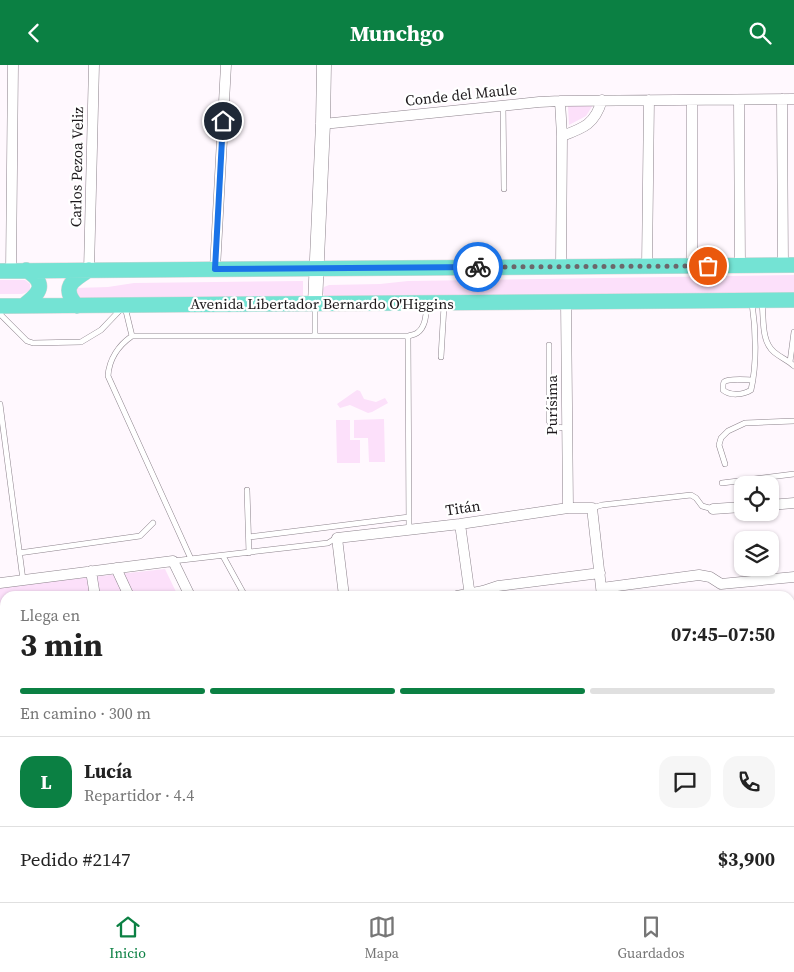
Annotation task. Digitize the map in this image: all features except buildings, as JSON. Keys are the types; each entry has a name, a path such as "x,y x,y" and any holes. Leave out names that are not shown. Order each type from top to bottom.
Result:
{"main road":[{"path":"315,304 324,65"},
{"path":"12,271 789,265"},
{"path":"77,306 70,296 69,287 72,281 89,270"},
{"path":"12,271 36,277 40,284 40,289 35,296 23,306"},
{"name":"Avenida Libertador Bernardo O'Higgins","path":"0,306 794,300"}],"street":[{"path":"12,271 13,65"},
{"name":"Carlos Pezoa Veliz","path":"89,270 94,65"},
{"path":"215,269 226,65"},
{"path":"782,99 789,265"},
{"name":"Conde del Maule","path":"323,124 560,101 794,99"},
{"path":"562,136 592,121 599,110 602,100"},
{"path":"648,266 649,100"},
{"path":"692,100 692,266"},
{"path":"739,100 740,265"},
{"path":"560,101 562,136 561,267"},
{"name":"Purísima","path":"566,302 568,508"},
{"path":"779,504 794,503"},
{"name":"Titán","path":"337,538 460,524 568,508 592,508"},
{"path":"592,508 602,591"},
{"path":"713,509 734,508"},
{"path":"460,524 469,591"},
{"path":"337,538 343,591"},
{"path":"0,583 173,561 188,591"},
{"path":"116,568 127,591"},
{"path":"91,571 94,591"},
{"path":"483,591 498,586 600,573"},
{"path":"608,591 699,575 710,577 722,584 794,577"}],"lane":[{"path":"503,106 504,189"},
{"path":"756,300 764,336 768,345 774,352 793,363 794,332"},
{"path":"753,380 730,379 724,383 724,390 728,393 743,394 751,390 753,380 756,300"},
{"path":"191,559 108,376 108,367 113,356 124,341 132,335 408,336 417,333 422,327 426,319 427,303"},
{"path":"441,357 444,303"},
{"path":"315,304 315,336"},
{"path":"0,314 27,341 34,343 80,341 101,330 125,305"},
{"path":"125,305 132,335"},
{"path":"408,336 409,530"},
{"path":"549,345 549,421 553,427 567,428"},
{"path":"0,404 23,580"},
{"path":"725,464 719,445 721,438 728,431 745,423 794,421"},
{"path":"722,483 794,474"},
{"path":"247,490 249,553"},
{"path":"592,508 602,505 692,495 702,506 713,509"},
{"path":"249,537 409,517"},
{"path":"19,553 140,536 152,523"},
{"path":"173,561 328,543 337,538"},
{"path":"223,556 242,591"}],"shaded area":[{"path":"593,105 586,116 569,125 568,106"},
{"path":"794,275 794,296 325,296 322,292 324,287 329,285 380,284 408,281"},
{"path":"0,280 25,280 30,284 30,291 22,294 0,294"},
{"path":"303,281 303,298 77,301 75,288 108,287 134,283"},
{"path":"357,390 360,391 364,399 376,402 385,398 388,403 368,413 350,405 340,408 337,404"},
{"path":"384,419 385,462 369,462 368,438 354,438 354,420"},
{"path":"336,420 350,420 350,440 360,440 360,463 337,463"},
{"path":"165,569 176,591 0,591 0,587"}],"way so far":[{"path":"478,267 708,266"}],"route":[{"path":"223,121 215,269 478,267"}]}
